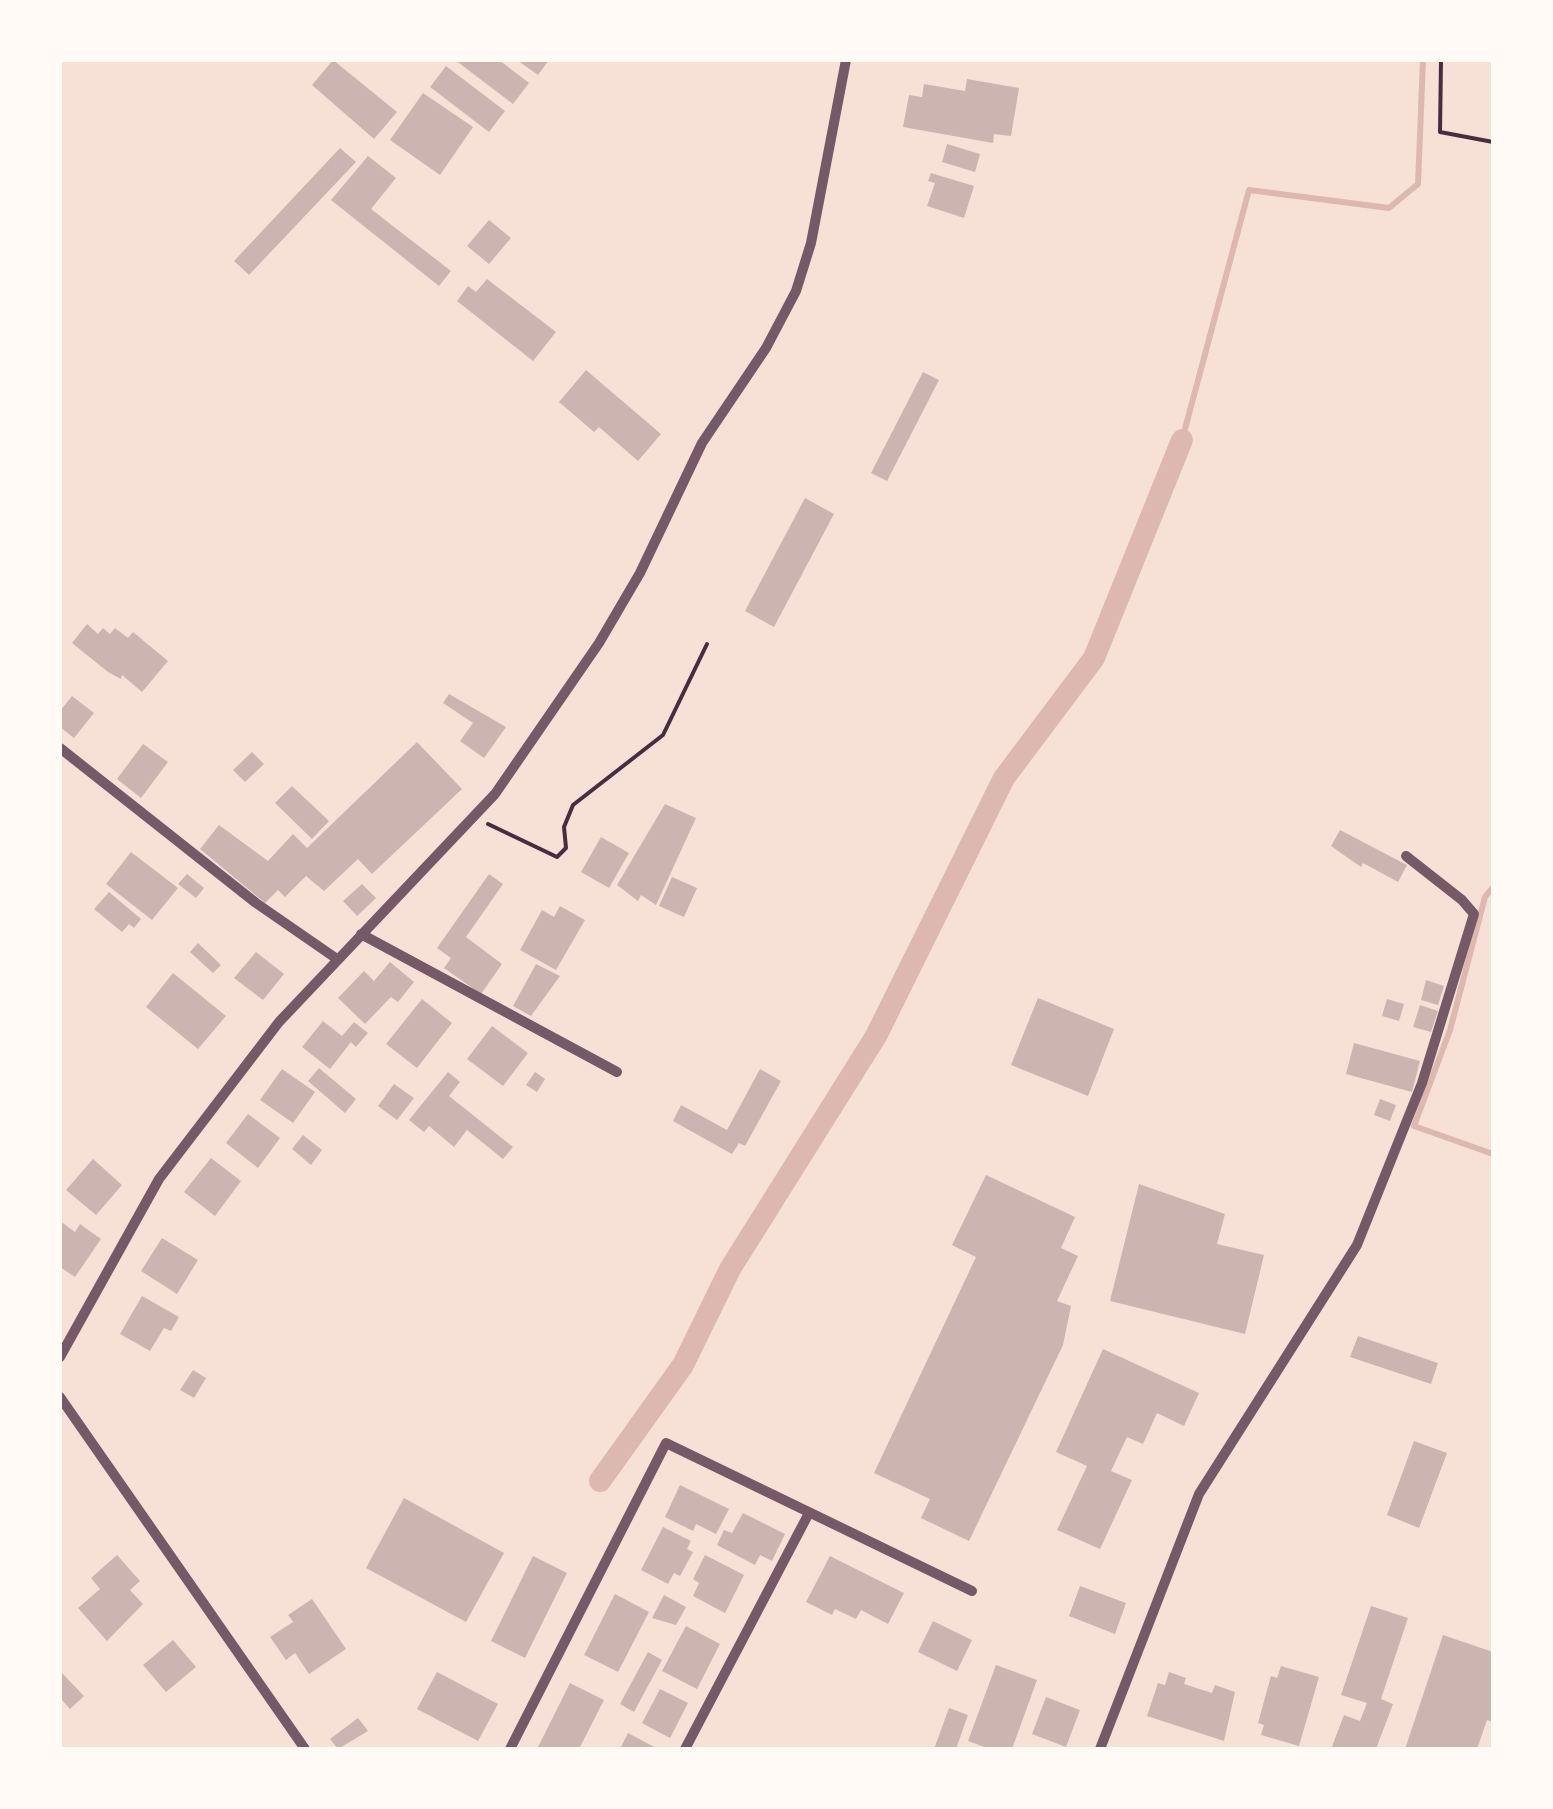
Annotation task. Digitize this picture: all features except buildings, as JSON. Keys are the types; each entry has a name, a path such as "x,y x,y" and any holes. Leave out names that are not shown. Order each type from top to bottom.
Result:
{"street":[{"path":"60,1357 159,1179 279,1022 506,781 599,643 640,573 702,444 786,312 811,243 846,60"},
{"path":"60,748 212,869 337,960"},
{"path":"1100,1749 1199,1494 1357,1245 1422,1083 1474,914 1406,856"},
{"path":"361,934 616,1072"},
{"path":"60,1397 305,1749"},
{"path":"510,1749 666,1443 972,1591"},
{"path":"686,1749 810,1513"}],"path":[{"path":"1441,60 1440,132 1493,142"},
{"path":"476,816 518,841 557,857 566,848 564,828 574,805 664,735 706,644"}],"waterway":[{"path":"1182,440 1249,190 1389,208 1418,184 1423,60"},
{"path":"600,1481 683,1365 730,1269 876,1036 1004,778 1094,658 1182,440"},
{"path":"1493,887 1485,897 1450,1030 1414,1126 1493,1154"}]}
